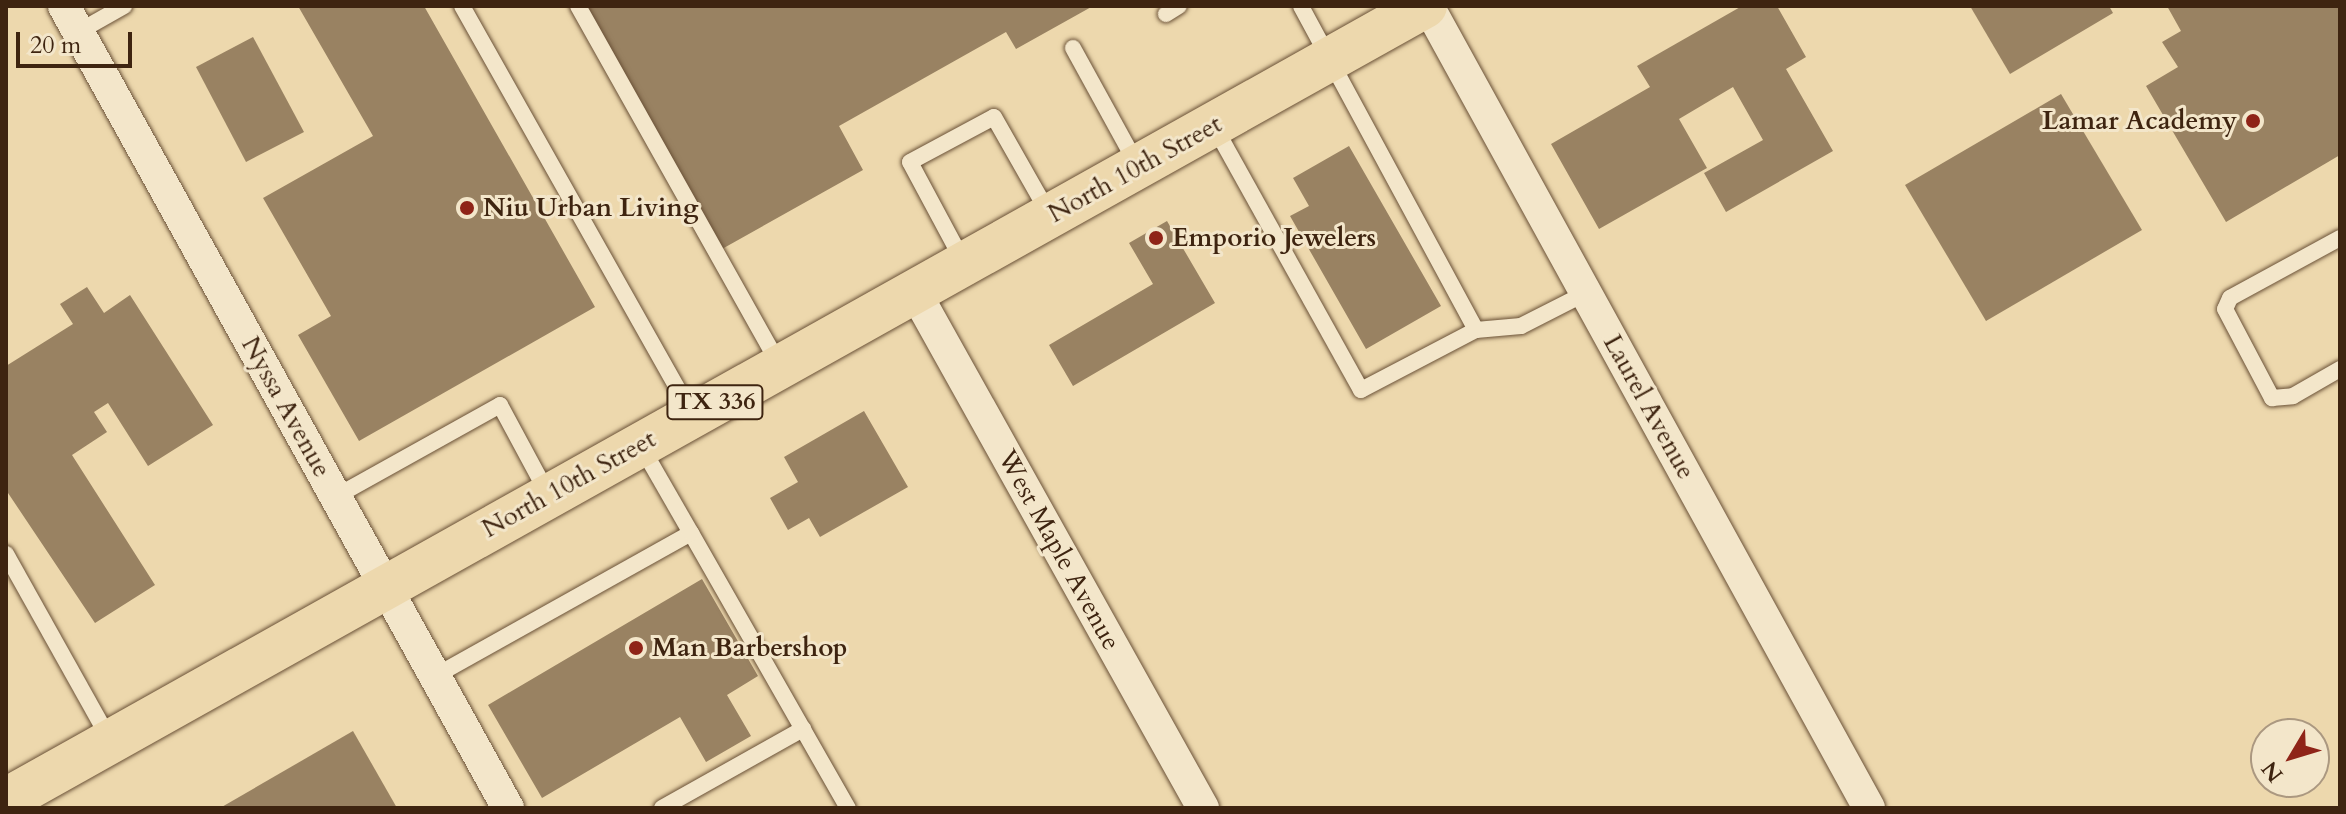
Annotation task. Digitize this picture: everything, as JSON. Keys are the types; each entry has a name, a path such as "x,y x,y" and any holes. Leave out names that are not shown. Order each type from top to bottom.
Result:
{"main road":[{"name":"North 10th Street","path":"6,800 1427,6"}],"street":[{"name":"Laurel Avenue","path":"1427,6 1869,808"},
{"name":"Nyssa Avenue","path":"71,19 508,808"},
{"name":"West Maple Avenue","path":"915,292 1203,808"}],"lane":[{"path":"71,19 124,6"},
{"path":"462,6 692,415"},
{"path":"578,6 781,367"},
{"path":"1301,6 1476,330"},
{"path":"1073,48 1138,167"},
{"path":"965,264 910,162 994,117 1050,216"},
{"path":"1213,125 1361,390 1476,330 1521,326 1586,293"},
{"path":"2340,238 2230,298 2225,309 2272,398 2293,396 2340,369"},
{"path":"335,497 500,405 549,495"},
{"path":"640,444 848,808"},
{"path":"435,676 691,533"},
{"path":"6,554 111,741"},
{"path":"662,808 803,729"}],"building":[{"path":"298,6 424,6 595,307 359,441 298,335 331,316 263,198 373,136"},
{"path":"584,6 1093,6 1016,49 1006,32 839,126 863,170 722,249"},
{"path":"1742,6 1777,6 1806,57 1786,69 1833,151 1726,212 1704,173 1763,140 1733,87 1679,119 1707,168 1599,229 1551,144 1650,87 1637,66"},
{"name":"Lamar Academy","path":"1970,6 2109,6 2113,13 2010,74"},
{"name":"Lamar Academy","path":"2167,6 2340,6 2340,155 2226,222 2146,86 2178,67 2162,42 2181,31"},
{"path":"253,37 304,132 246,162 196,67"},
{"path":"2061,94 2142,230 1986,321 1905,185"},
{"path":"1349,146 1441,306 1366,349 1290,216 1309,206 1293,178"},
{"path":"1167,221 1215,303 1073,386 1049,345 1153,284 1129,243"},
{"path":"87,287 104,313 130,295 213,425 148,466 108,403 94,412 107,432 72,455 155,585 95,623 6,490 6,366 73,324 60,304"},
{"path":"864,411 908,487 820,537 809,518 788,530 770,498 798,482 784,457"},
{"path":"702,579 758,676 727,695 751,736 706,762 680,717 542,798 488,705"},
{"path":"353,731 397,808 220,808"}],"place":[{"name":"Lamar Academy","path":"2253,121"},
{"name":"Niu Urban Living","path":"467,208"},
{"name":"Emporio Jewelers","path":"1156,238"},
{"name":"Man Barbershop","path":"636,648"}]}
